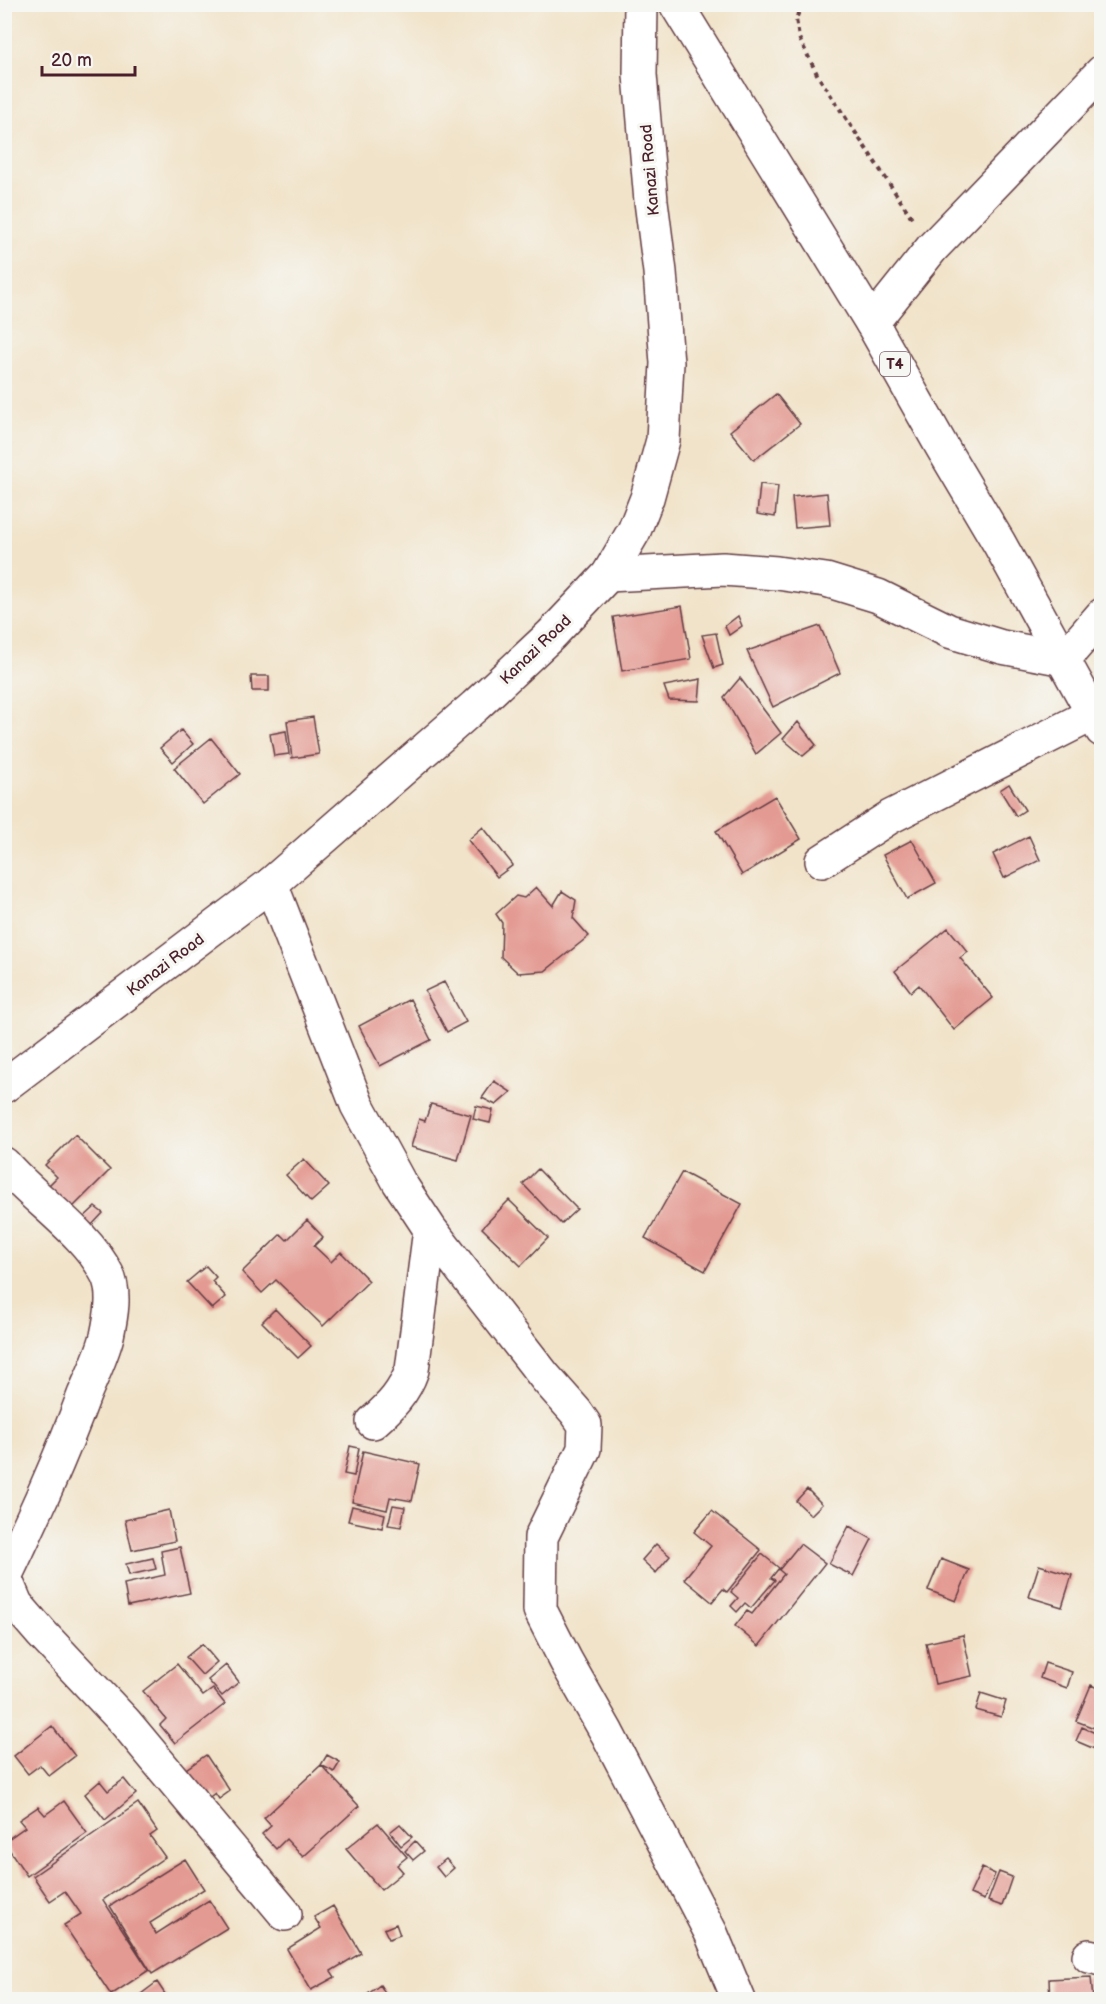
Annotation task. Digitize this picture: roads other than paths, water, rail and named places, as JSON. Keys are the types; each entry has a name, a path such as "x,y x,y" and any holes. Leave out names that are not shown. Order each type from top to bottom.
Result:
{"main road":[{"name":"Kanazi Road","path":"4,1086 271,884 475,706 551,634 608,575 633,531 647,498 663,440 667,363 640,75 641,4"},
{"name":"T4","path":"676,4 872,323 1064,659 1097,722"},
{"path":"872,323 932,248 1101,72"},
{"path":"608,575 723,569 826,580 878,596 949,631 1002,647 1064,659 1101,615"},
{"path":"822,861 891,817 1097,722"},
{"path":"271,884 357,1105 399,1182 430,1229 585,1425 584,1449 542,1537 540,1610 711,1933 739,2000"},
{"path":"4,1164 19,1182 74,1232 102,1264 108,1276 112,1299 106,1337 69,1438 5,1579 16,1604 125,1722 285,1914"},
{"path":"373,1422 393,1404 407,1385 412,1370 430,1229"}]}
